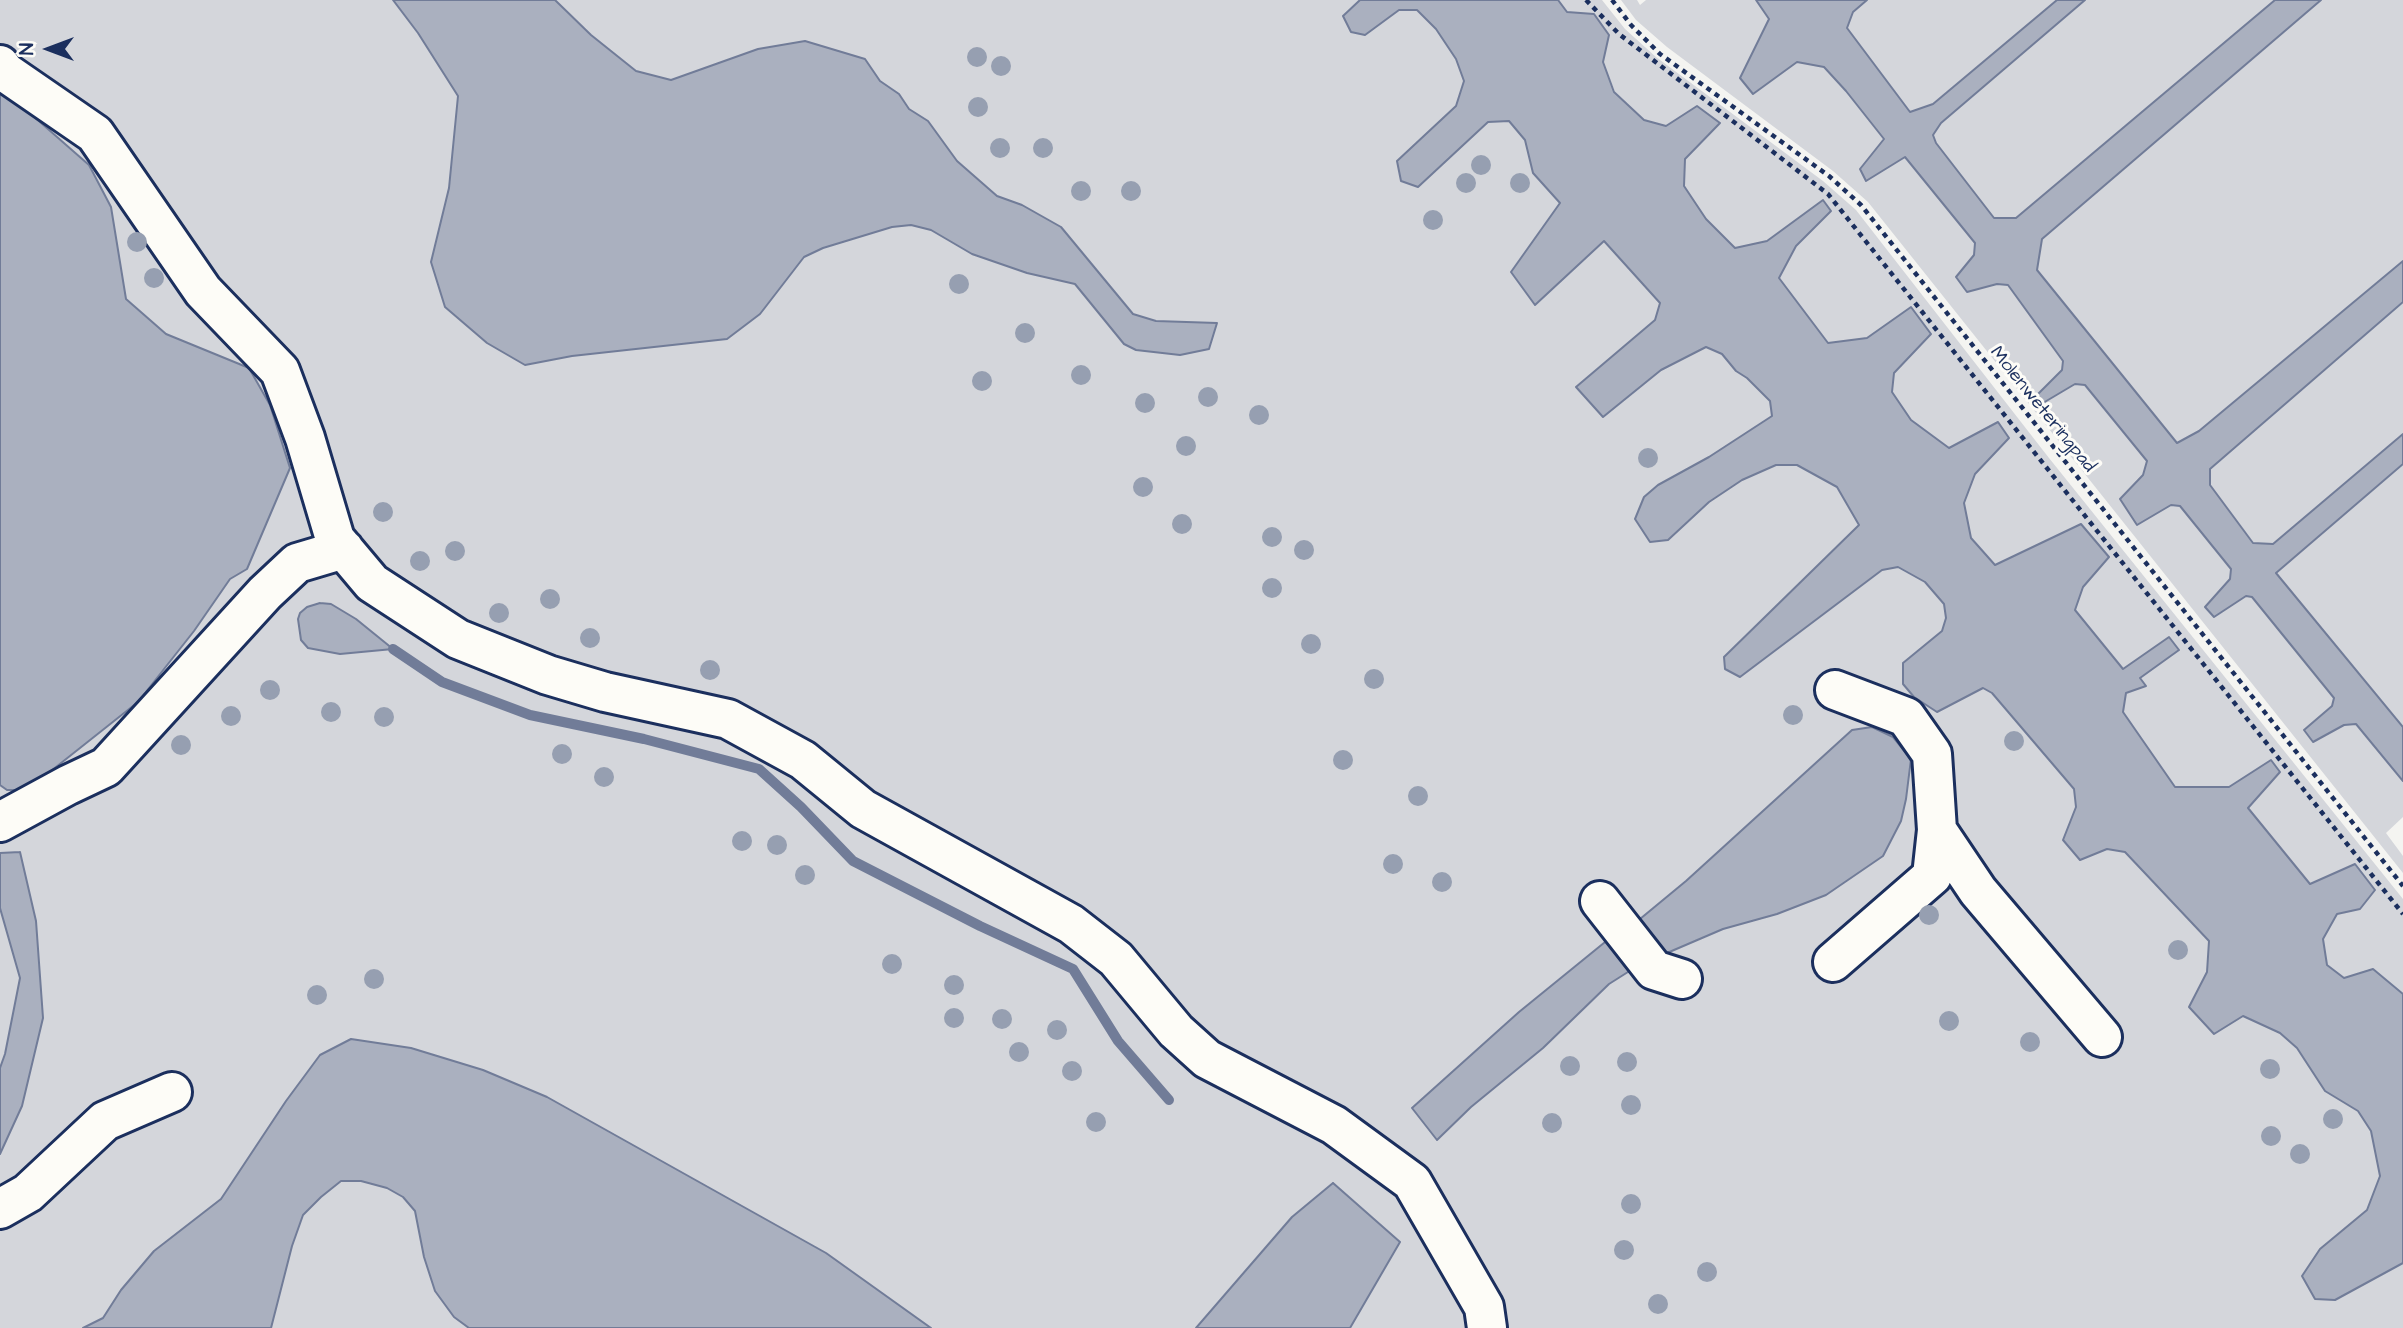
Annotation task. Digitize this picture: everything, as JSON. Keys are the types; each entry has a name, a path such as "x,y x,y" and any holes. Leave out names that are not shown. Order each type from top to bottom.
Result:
{"lane":[{"path":"0,65 5,72 94,134 203,291 280,371 305,438 335,539 372,583 458,639 548,675 605,692 728,719 803,760 863,809 1072,924 1116,959 1176,1031 1207,1059 1334,1125 1412,1182 1484,1307 1487,1328"},
{"path":"0,822 106,767 265,593 297,563 344,549"},
{"path":"1833,962 1933,876 1937,830 1933,754 1906,717 1835,690"},
{"path":"1937,830 1978,891 2102,1037"},
{"path":"1600,901 1654,970 1682,979"},
{"path":"0,1209 29,1193 105,1122 172,1092"}],"path":[{"path":"1586,0 1619,34 1828,194 2403,914"},
{"name":"Molenweteringpad","path":"1612,0 1631,25 1660,54 1829,176 1861,205 2403,886"}],"shaded area":[{"path":"0,0 1463,0 2403,1134 2403,1328 0,1328"},
{"path":"1558,0 1602,0 1625,29 1656,57 1823,181 1856,210 2049,458 2403,899 2403,994 2373,969 2344,978 2326,965 2323,939 2337,914 2360,909 2355,864 2310,884 2248,808 2280,772 2271,761 2229,787 2175,787 2123,712 2126,693 2146,686 2140,678 2169,637 2123,669 2075,610 2083,587 2109,557 2082,524 1995,565 1970,537 1964,503 1975,473 2009,438 1998,422 1949,448 1911,420 1892,392 1894,373 1931,334 1911,307 1867,338 1828,343 1779,278 1796,246 1831,211 1824,200 1767,241 1735,248 1706,219 1684,186 1685,159 1719,123 1697,106 1666,126 1644,120 1615,92 1603,62 1594,14 1567,12"},
{"path":"1621,0 1637,0 1640,5 1646,0 1756,0 1769,19 1741,78 1753,93 1797,62 1824,67 1846,91 1884,139 1860,169 1866,180 1904,156 1975,243 1974,255 1956,277 2008,285 2063,361 2062,370 2036,396 2043,403 2075,384 2085,385 2148,461 2143,475 2120,498 2137,524 2171,505 2180,506 2231,569 2230,579 2205,607 2214,617 2246,596 2252,597 2334,698 2332,706 2304,730 2312,742 2344,725 2356,724 2403,781 2403,817 2386,833 2403,856 2403,873 1868,202 1833,171 1667,47 1636,20"},
{"path":"1867,0 2057,0 1932,104 1910,112 1846,28 1853,12"},
{"path":"2085,0 2275,0 2016,218 1994,218 1932,135 1941,123"},
{"path":"2321,0 2403,0 2403,261 2199,431 2177,443 2037,270 2042,239"},
{"path":"2403,302 2403,434 2273,544 2254,543 2210,485 2210,469"},
{"path":"2403,464 2403,727 2275,572"}],"water":[{"path":"393,0 555,0 591,35 636,71 671,80 758,49 805,41 865,59 880,81 899,94 909,109 928,121 957,161 997,196 1022,205 1061,227 1133,314 1156,321 1217,323 1209,349 1180,355 1136,350 1124,344 1075,284 1027,273 972,254 931,230 911,225 892,227 823,248 804,257 760,314 727,339 572,356 525,365 487,343 445,307 431,262 449,188 458,96 418,33"},
{"path":"1360,0 1558,0 1567,12 1594,14 1609,35 1603,62 1614,92 1644,120 1666,126 1697,106 1720,123 1685,159 1684,186 1706,219 1735,248 1767,241 1823,200 1831,211 1796,246 1779,278 1828,343 1867,338 1911,307 1931,334 1894,373 1892,392 1911,420 1949,448 1998,422 2009,438 1975,474 1964,503 1971,538 1995,565 2081,524 2109,557 2083,587 2075,610 2123,669 2169,637 2179,650 2140,678 2146,686 2126,693 2123,712 2175,787 2229,787 2271,760 2280,772 2248,808 2310,884 2355,864 2375,890 2360,909 2337,914 2323,939 2327,965 2344,978 2373,969 2403,994 2403,1263 2335,1300 2315,1299 2302,1276 2320,1249 2367,1210 2380,1176 2371,1131 2358,1111 2325,1091 2297,1048 2280,1033 2243,1016 2214,1034 2189,1007 2207,972 2209,941 2125,852 2107,849 2080,860 2063,840 2076,807 2074,789 1992,693 1983,688 1937,712 1914,697 1903,684 1903,663 1942,631 1946,618 1944,604 1925,582 1898,567 1882,570 1740,677 1725,669 1724,657 1859,525 1837,487 1797,465 1776,465 1742,480 1709,502 1668,540 1650,542 1635,519 1644,497 1658,485 1709,457 1772,416 1770,401 1736,371 1722,354 1706,347 1661,370 1603,417 1576,387 1655,320 1660,303 1604,241 1535,305 1511,272 1560,203 1533,173 1525,140 1509,121 1488,122 1418,187 1401,181 1397,161 1456,106 1464,81 1456,59 1436,29 1417,10 1399,10 1365,35 1351,32 1343,16"},
{"path":"1756,0 1867,0 1853,12 1847,28 1910,112 1933,104 2057,0 2085,0 1941,123 1933,135 1936,143 1994,218 2016,218 2275,0 2321,0 2042,239 2037,270 2177,443 2199,431 2403,261 2403,302 2210,469 2210,485 2253,543 2273,544 2403,434 2403,464 2276,573 2403,727 2403,781 2356,724 2344,725 2313,742 2304,730 2332,706 2334,698 2252,597 2246,596 2214,617 2205,607 2230,579 2231,569 2180,506 2171,505 2137,525 2120,499 2143,475 2147,461 2085,385 2075,384 2043,403 2036,396 2062,370 2063,361 2008,285 1997,284 1967,292 1956,277 1974,255 1975,243 1905,157 1866,181 1860,169 1884,139 1824,67 1797,62 1753,94 1740,78 1769,19"},
{"path":"0,87 89,165 111,207 126,299 166,334 249,368 270,405 290,468 247,569 230,579 194,631 138,702 27,790 7,790 0,785"},
{"path":"320,603 331,604 356,619 393,649 340,654 308,648 301,640 298,619 307,607"},
{"path":"1872,727 1893,737 1911,759 1901,821 1883,856 1826,895 1777,914 1723,929 1639,965 1609,984 1543,1048 1471,1107 1437,1140 1412,1108 1519,1012 1686,881 1852,730"},
{"path":"20,852 36,921 43,1018 22,1106 0,1154 0,1068 20,978 0,908 0,853"},
{"path":"351,1039 411,1048 483,1070 547,1097 826,1253 931,1328 469,1328 454,1317 435,1291 424,1257 415,1211 403,1197 387,1188 361,1181 341,1181 303,1215 292,1246 271,1328 83,1328 103,1318 121,1290 154,1251 221,1199 320,1055"},
{"path":"1333,1183 1400,1242 1350,1328 1196,1328 1292,1217"}],"waterway":[{"path":"393,649 442,682 530,715 644,739 759,769 801,807 853,861 980,926 1073,969 1118,1041 1169,1100"}]}
